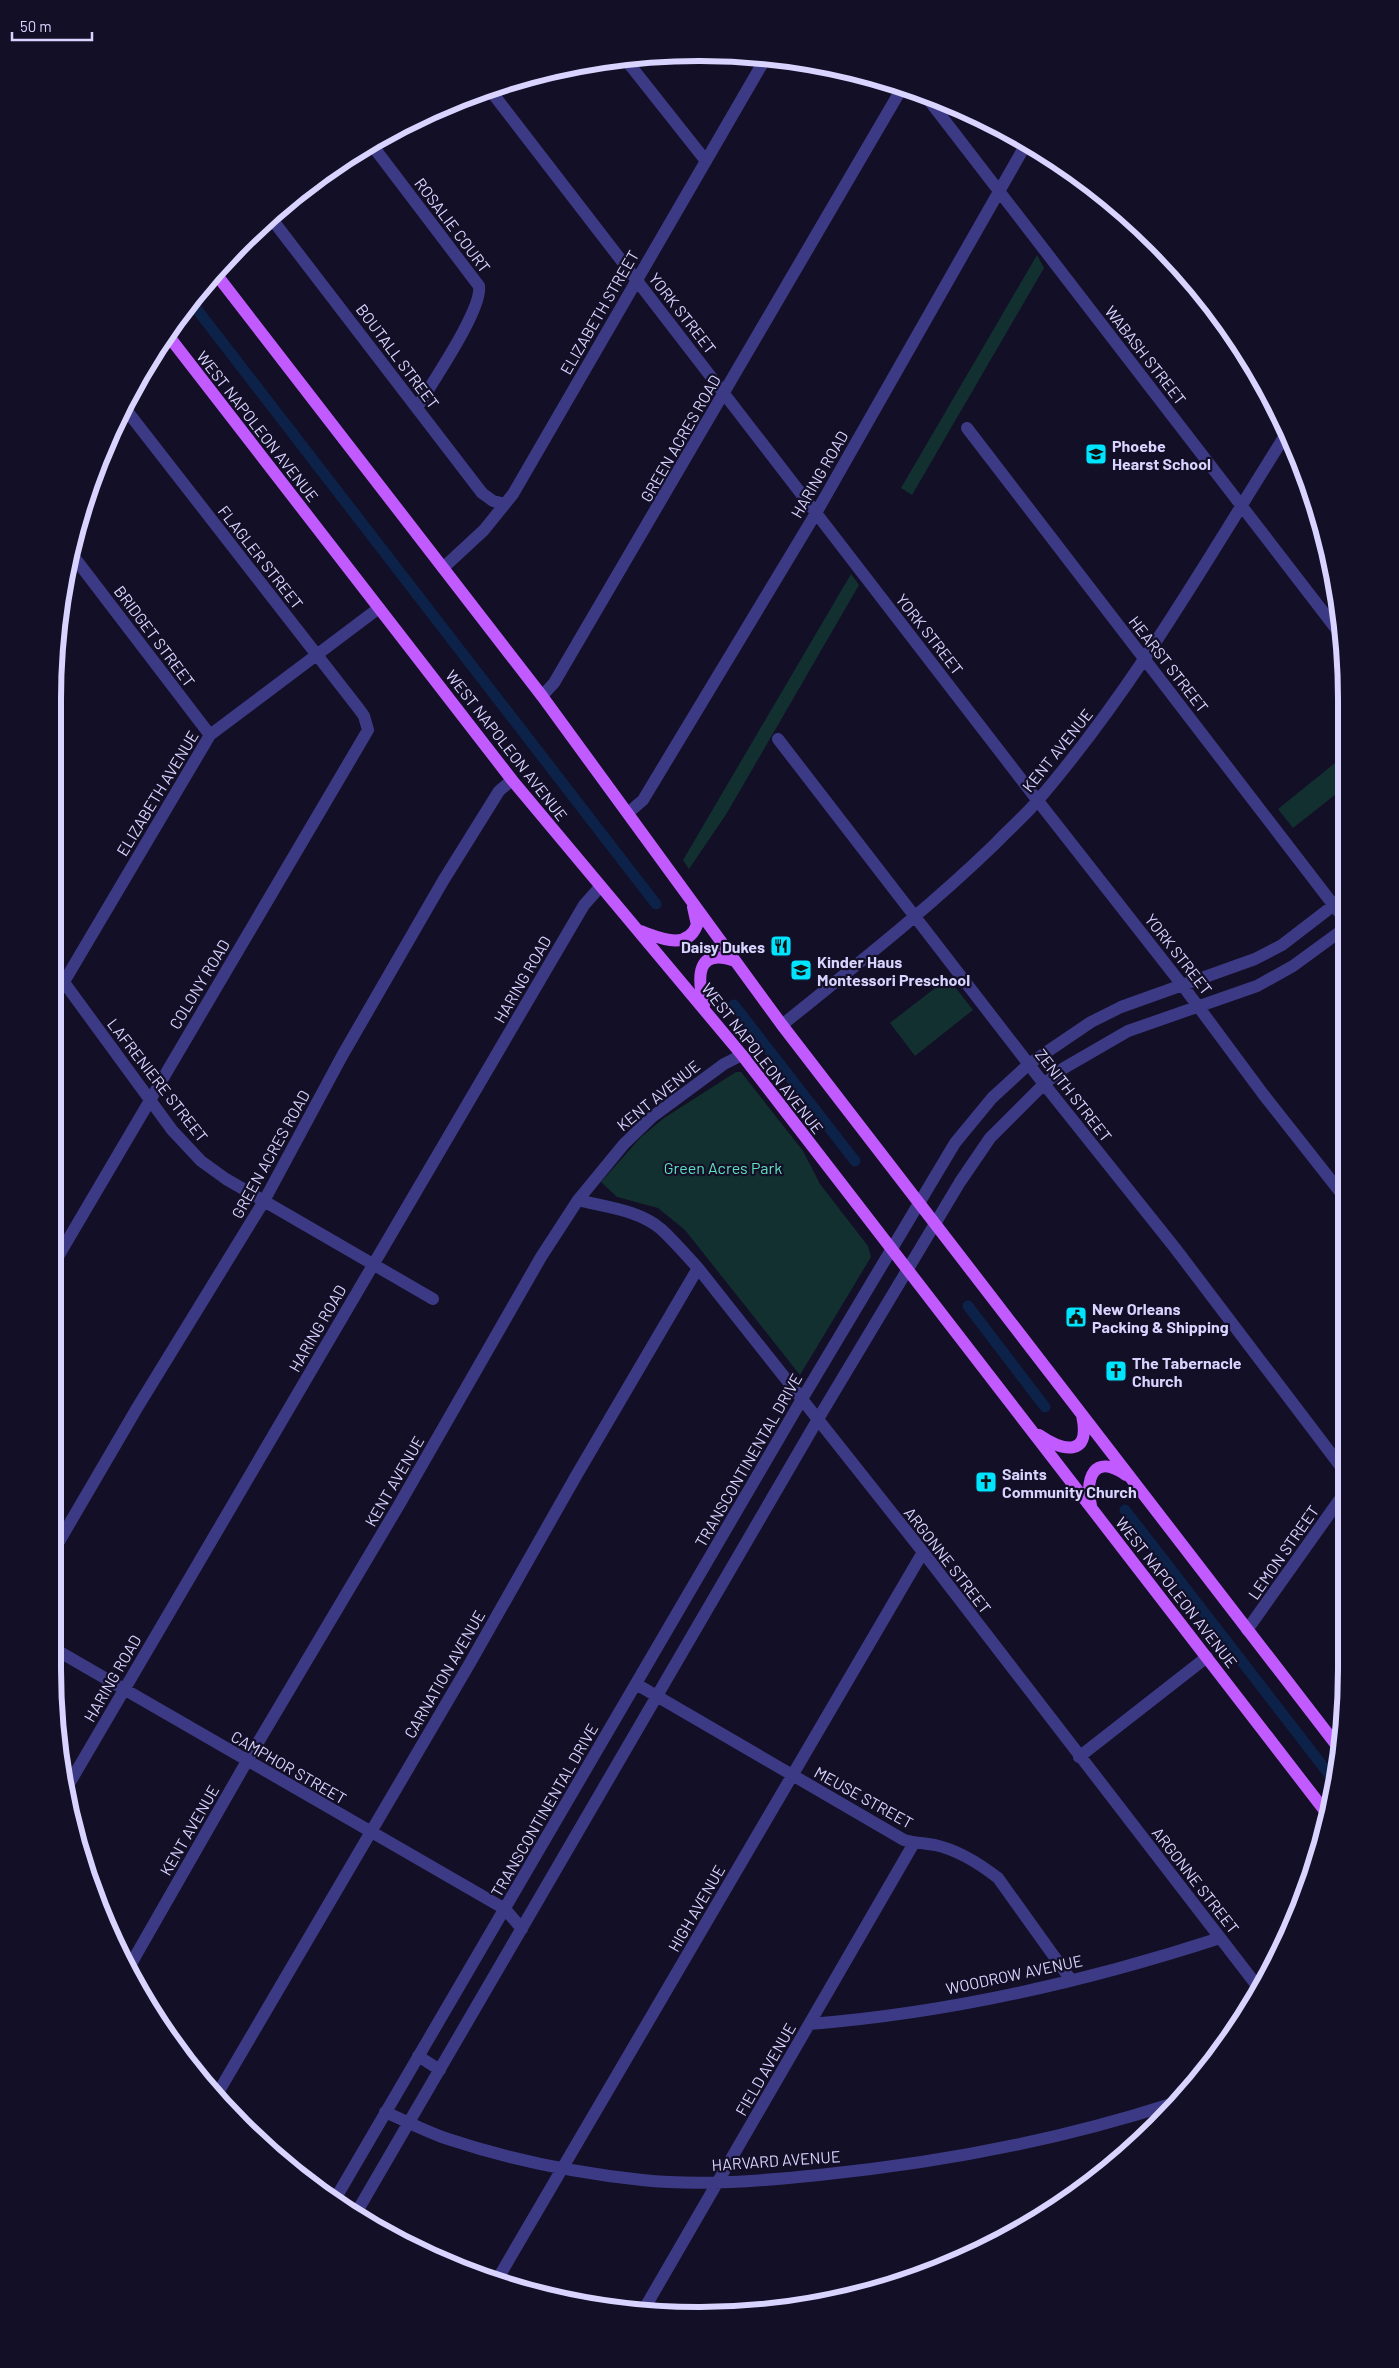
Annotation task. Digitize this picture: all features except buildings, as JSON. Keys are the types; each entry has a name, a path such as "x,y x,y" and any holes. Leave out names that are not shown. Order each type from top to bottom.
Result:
{"main road":[{"name":"WEST NAPOLEON AVENUE","path":"220,279 542,696 782,1025 1333,1741"},
{"name":"WEST NAPOLEON AVENUE","path":"172,341 512,780 742,1055 1322,1807"},
{"path":"638,930 672,942 682,941 690,936 698,925 691,900"},
{"path":"705,1009 699,976 702,966 708,960 716,957 736,961"},
{"path":"1030,1430 1054,1445 1073,1448 1083,1438 1085,1426 1082,1415"},
{"path":"1091,1508 1088,1490 1090,1477 1096,1470 1105,1466 1116,1468 1130,1477"}],"street":[{"name":"ELIZABETH STREET","path":"443,568 484,530 505,504 762,65"},
{"path":"630,66 706,161"},
{"name":"GREEN ACRES ROAD","path":"542,696 554,683 899,93"},
{"name":"YORK STREET","path":"494,95 1038,801 1184,986 1263,1094 1338,1189"},
{"name":"WABASH STREET","path":"933,106 1333,624"},
{"name":"ROSALIE COURT","path":"376,150 480,286 481,294 472,314 417,408"},
{"name":"HARING ROAD","path":"628,813 642,800 816,513 1023,150"},
{"name":"BOUTALL STREET","path":"275,223 482,493 493,501 505,504"},
{"name":"FLAGLER STREET","path":"129,413 364,716 367,724"},
{"name":"HEARST STREET","path":"967,428 1338,911"},
{"name":"KENT AVENUE","path":"782,1025 915,917 969,869 1038,801 1095,730 1145,658 1282,440"},
{"name":"BRIDGET STREET","path":"77,561 210,735"},
{"name":"ELIZABETH AVENUE","path":"61,987 210,735 379,608"},
{"name":"COLONY ROAD","path":"61,1251 365,737 368,730 367,724"},
{"name":"ZENITH STREET","path":"778,739 1044,1084 1175,1248 1338,1463"},
{"name":"GREEN ACRES ROAD","path":"61,1538 142,1400 264,1201 342,1056 443,881 498,792 512,780"},
{"name":"HARING ROAD","path":"72,1779 584,905 600,887"},
{"name":"TRANSCONTINENTAL DRIVE","path":"338,2194 802,1399 955,1143 992,1098 1029,1064 1091,1022 1121,1007 1255,959 1282,945 1338,902"},
{"path":"359,2208 818,1419 936,1223 990,1138 1044,1084 1064,1068 1128,1031 1258,986 1293,966 1338,933"},
{"name":"LAFRENIERE STREET","path":"61,978 172,1130 201,1161 226,1179 433,1299"},
{"name":"KENT AVENUE","path":"132,1961 247,1761 400,1505 541,1258 578,1200 624,1144 652,1117 724,1064 742,1055"},
{"name":"ARGONNE STREET","path":"578,1200 624,1211 646,1219 660,1228 698,1268 923,1552 1255,1983"},
{"name":"CARNATION AVENUE","path":"220,2089 369,1832 470,1663 576,1476 698,1268"},
{"name":"LEMON STREET","path":"1247,1630 1338,1502"},
{"name":"HIGH AVENUE","path":"500,2275 923,1552"},
{"name":"CAMPHOR STREET","path":"61,1653 505,1910 522,1929"},
{"path":"1079,1757 1207,1657"},
{"name":"MEUSE STREET","path":"636,1684 904,1840 935,1845 959,1853 986,1869 998,1878 1072,1980"},
{"name":"FIELD AVENUE","path":"647,2304 914,1843"},
{"name":"WOODROW AVENUE","path":"810,2024 879,2018 985,1999 1072,1980 1220,1938"},
{"path":"418,2056 440,2070"},
{"name":"HARVARD AVENUE","path":"385,2112 446,2138 478,2149 563,2169 644,2180 719,2182 780,2179 953,2158 1022,2144 1159,2111"}],"green space":[{"path":"1037,255 1044,268 912,495 901,488"},
{"path":"851,574 859,585 727,813 689,869 683,860"},
{"path":"1335,763 1338,767 1338,793 1293,828 1278,809"},
{"path":"948,978 973,1010 915,1056 890,1023"},
{"name":"Green Acres Park","path":"736,1072 741,1072 803,1151 820,1184 868,1246 871,1257 800,1375 685,1230 658,1208 617,1197 601,1182 641,1137 664,1118"}],"waterway":[{"path":"196,308 656,904"},
{"path":"734,1005 855,1161"},
{"path":"968,1306 1045,1407"},
{"path":"1125,1510 1328,1773"}],"place":[{"name":"Phoebe Hearst School","path":"1096,454"},
{"name":"Daisy Dukes","path":"781,946"},
{"name":"Kinder Haus Montessori Preschool","path":"801,970"},
{"name":"New Orleans Packing & Shipping","path":"1076,1317"},
{"name":"The Tabernacle Church","path":"1116,1371"},
{"name":"Saints Community Church","path":"986,1482"}]}
